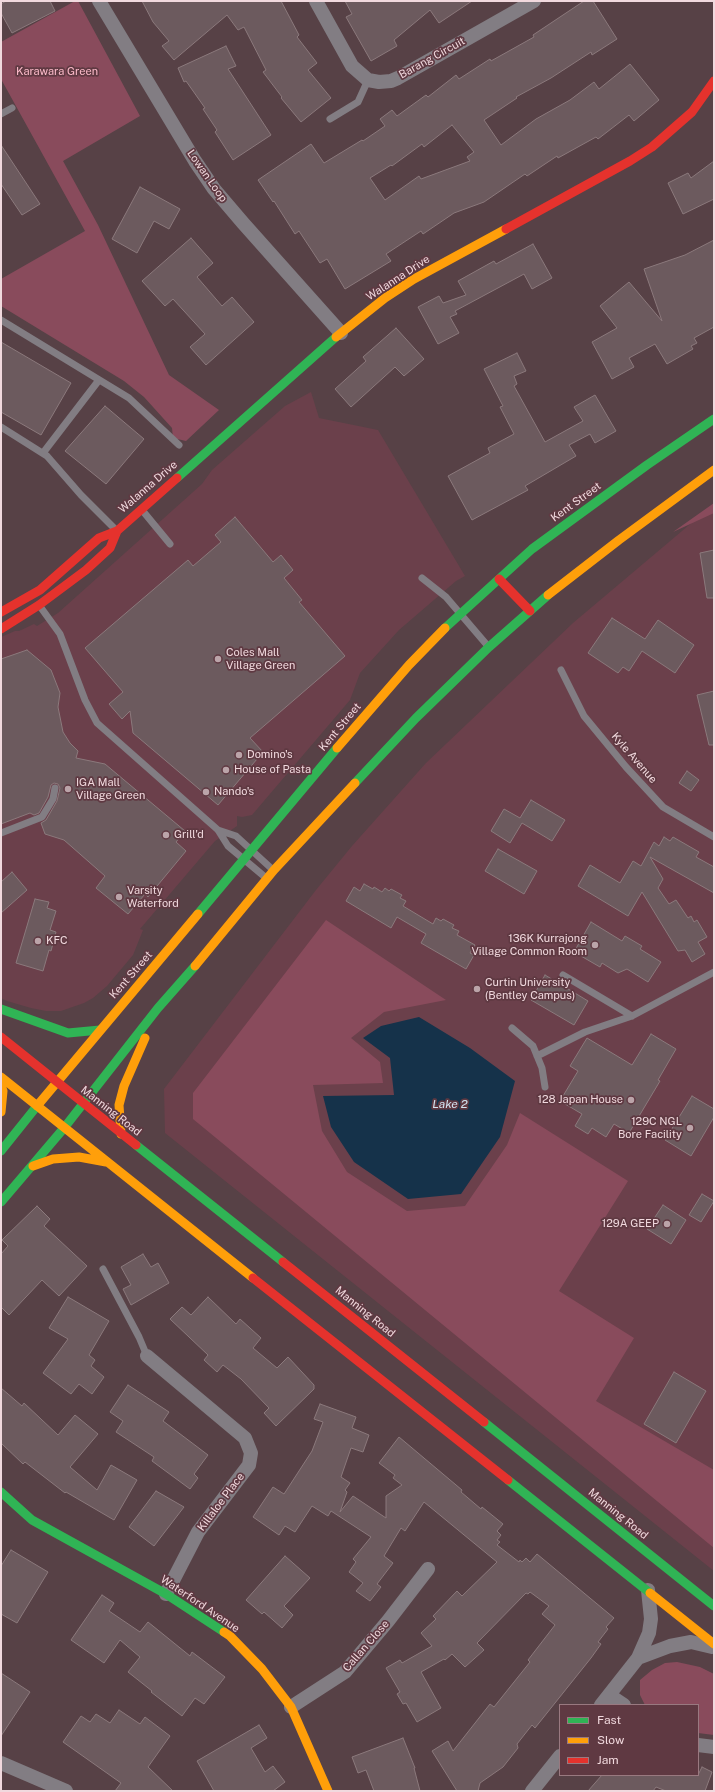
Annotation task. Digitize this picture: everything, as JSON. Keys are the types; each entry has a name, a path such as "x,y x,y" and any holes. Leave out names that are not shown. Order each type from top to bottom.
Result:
{"main road":[{"name":"Walanna Drive","path":"1,612 40,590 100,538 117,531 341,333 385,298 414,279 630,161 652,146 692,112 714,81"},
{"name":"Kent Street","path":"37,1106 366,715 409,665 460,613 532,549 647,465 714,419"},
{"path":"1,1202 64,1128 158,1008 205,955 274,870 375,761 489,647 530,611 619,540 714,470"},
{"name":"Walanna Drive","path":"1,629 39,605 86,570 110,548 117,531"},
{"path":"499,579 530,611"},
{"path":"121,1134 119,1105 124,1086 158,1008"},
{"path":"1,1009 68,1033 100,1030"},
{"name":"Manning Road","path":"1,1037 83,1104 714,1606"},
{"path":"1,1077 714,1644"},
{"path":"1,1086 3,1091 1,1112"},
{"path":"1,1152 37,1106"},
{"path":"33,1166 53,1159 79,1157 109,1162"},
{"name":"Waterford Avenue","path":"1,1492 32,1520 166,1594 230,1636 262,1669 291,1707 328,1791"}],"street":[{"name":"Lowan Loop","path":"99,1 187,148 214,189 341,333"},
{"path":"316,1 352,66 368,80"},
{"name":"Barang Circuit","path":"368,80 379,82 391,81 533,1"},
{"name":"Killaloe Place","path":"147,1356 245,1438 251,1453 249,1466 198,1532 166,1594"},
{"name":"Callan Close","path":"291,1707 344,1672 388,1621 428,1569"},
{"path":"620,1704 605,1700 638,1658 649,1633 651,1619 648,1590"},
{"path":"638,1658 670,1646 692,1642 714,1648"},
{"path":"699,1745 714,1747"},
{"path":"532,1791 559,1757"},
{"path":"1,1763 66,1791"}],"lane":[{"path":"330,119 358,102 368,80"},
{"path":"1,114 12,108"},
{"path":"1,320 129,398 179,445"},
{"path":"43,453 99,380"},
{"path":"1,427 47,456 81,495 117,531"},
{"path":"142,510 170,544"},
{"path":"422,578 446,597 489,647"},
{"path":"31,595 60,634 85,700 97,723 218,830 228,846 267,879"},
{"name":"Kyle Avenue","path":"560,670 584,716 658,802 663,807 714,837"},
{"path":"1,833 42,816 53,799 55,788"},
{"path":"218,830 236,836 274,870"},
{"path":"538,1056 585,1032 632,1016 714,972"},
{"path":"562,975 632,1016"},
{"path":"512,1028 533,1046 542,1068 545,1087"},
{"path":"103,1269 147,1356"}],"shaded area":[{"path":"311,392 319,418 378,430 465,576 456,581 399,630 360,673 350,700 252,815 242,817 237,816 237,826 215,841 140,929 143,930 133,955 107,986 93,998 84,1003 61,1011 46,1011 31,1008 1,998 1,637 34,624 37,626 58,613 202,484 212,470 285,406"},
{"name":"Curtin University (Bentley Campus)","path":"714,504 714,1571 165,1133 164,1089 316,890 352,846 426,763 573,623"}],"green space":[{"name":"Karawara Green","path":"75,1 78,1 140,116 63,161 98,225 169,375 219,410 186,441 173,438 172,428 144,397 124,381 1,306 1,279 85,231 1,79 1,42"},
{"path":"714,503 714,513 673,532"},
{"path":"326,920 446,1000 384,1012 351,1038 380,1062 383,1083 313,1085 322,1131 347,1172 407,1211 465,1206 507,1145 520,1113 628,1181 559,1291 634,1338 596,1401 714,1470 714,1548 193,1119 193,1093"},
{"path":"677,1662 700,1667 714,1674 714,1735 699,1733 699,1704 644,1704 640,1695 640,1680 652,1670 665,1663"}],"water":[{"name":"Lake 2","path":"419,1017 470,1048 515,1081 500,1137 461,1194 408,1199 354,1162 331,1127 323,1096 394,1095 390,1058 363,1038 381,1026"}],"building":[{"path":"6,1 50,1 55,11 12,33 1,13 1,4"},
{"path":"142,1 281,1 299,35 297,37 317,63 308,70 331,98 301,122 281,98 282,97 263,72 266,70 244,27 238,30 227,15 174,60 162,46 169,41 153,22"},
{"path":"345,1 472,1 439,23 430,10 394,40 397,46 371,61 346,17 352,14"},
{"path":"584,1 593,1 617,39 592,55 591,52 551,78 516,97 517,98 484,120 501,145 536,119 570,100 594,82 599,89 630,64 659,100 634,121 629,115 598,139 596,137 558,158 557,156 527,176 525,174 484,202 454,213 423,234 421,231 386,254 391,261 345,289 327,259 320,263 299,231 295,234 274,201 273,202 258,180 311,144 324,163 362,140 363,141 385,126 380,119 392,110 397,116 426,95 428,97 456,75 459,79 490,59 491,61 534,37 533,35","holes":["452,125 474,152 467,157 470,161 421,179 419,176 385,200 370,178 391,165 392,166 422,144 424,147"]},
{"path":"226,46 236,66 228,69 271,135 233,160 215,132 217,130 203,109 205,108 186,81 184,82 178,68"},
{"path":"1,145 40,204 22,215 1,184"},
{"path":"714,161 714,199 683,214 668,183 688,173 691,178"},
{"path":"140,187 180,209 169,229 154,221 137,253 112,239"},
{"path":"191,238 213,263 197,277 222,306 232,297 254,322 206,365 190,347 205,334 173,299 165,306 142,281"},
{"path":"714,240 714,327 694,338 697,343 691,346 693,349 667,364 655,344 629,358 634,367 612,379 592,342 617,328 600,306 629,282 662,321 644,269 685,255"},
{"path":"533,244 552,278 532,289 524,274 455,311 457,314 450,317 459,333 438,344 418,307 439,296 443,303 466,295 458,281 494,261 496,264"},
{"path":"396,328 424,359 404,376 395,367 351,407 335,389 366,361 363,357"},
{"path":"1,342 71,383 41,435 1,412"},
{"path":"517,353 526,371 514,376 517,384 514,386 545,442 583,421 574,407 595,395 616,431 595,443 590,434 569,445 576,456 525,486 528,490 472,520 448,476 490,453 488,448 514,434 500,407 503,406 484,369"},
{"path":"105,406 144,439 106,484 65,451"},
{"name":"Coles Mall Village Green","path":"235,517 273,562 281,555 293,570 284,578 302,600 299,602 345,656 250,738 263,752 218,805 133,733 130,711 122,719 109,704 123,692 85,648 188,560 193,566 221,542 215,535"},
{"path":"714,550 714,598 707,598 700,553"},
{"path":"612,618 645,639 658,620 694,645 675,673 642,651 629,671 623,667 618,673 588,653"},
{"name":"IGA Mall Village Green","path":"27,650 51,670 60,693 58,707 63,732 70,743 78,751 76,758 105,764 185,831 176,842 186,851 148,897 145,894 128,914 96,888 105,876 64,840 45,834 41,823 46,820 57,801 60,788 58,784 54,783 51,785 48,797 39,813 34,815 30,813 1,824 1,659"},
{"path":"714,691 714,745 709,745 697,695"},
{"path":"687,771 699,780 691,791 679,783"},
{"path":"531,800 565,820 552,841 522,823 510,843 491,831 504,809 520,818"},
{"path":"664,837 670,841 673,837 699,852 696,857 714,867 714,893 650,857 663,879 658,888 669,904 676,900 688,918 691,916 694,922 697,920 707,937 698,942 705,954 692,962 685,950 678,951 642,892 628,916 578,886 590,865 620,883 633,861 641,866 654,842 659,846"},
{"path":"498,849 537,871 524,894 485,871"},
{"path":"12,872 27,890 1,913 1,882"},
{"path":"364,884 373,889 374,887 382,892 385,888 389,891 391,889 402,895 400,898 406,901 403,906 433,924 436,918 441,921 443,919 454,925 452,928 459,931 457,935 475,945 470,953 474,955 466,969 421,943 426,934 397,917 391,928 346,901 354,887 360,891"},
{"name":"KFC","path":"35,899 49,902 47,908 56,911 50,930 56,932 51,951 49,950 43,971 16,963"},
{"path":"591,922 622,941 625,936 642,946 640,949 661,962 648,982 627,969 618,973 602,963 600,967 574,952"},
{"path":"545,975 588,1001 574,1025 531,1000"},
{"path":"651,1034 676,1049 658,1080 660,1081 629,1133 614,1124 606,1137 592,1128 588,1134 575,1126 582,1114 560,1101 578,1071 570,1066 587,1038 632,1065"},
{"name":"129C NGL Bore Facility","path":"692,1096 714,1109 714,1117 691,1156 665,1140"},
{"path":"702,1194 714,1201 701,1222 689,1215"},
{"name":"129A GEEP","path":"663,1205 686,1220 671,1244 647,1229"},
{"path":"37,1206 50,1219 44,1226 87,1266 59,1296 42,1280 9,1315 1,1307 1,1254 8,1246 2,1240"},
{"path":"143,1254 151,1267 158,1263 169,1283 131,1305 123,1289 131,1285 121,1267"},
{"path":"68,1297 109,1321 89,1355 95,1360 91,1366 104,1377 92,1394 79,1384 71,1394 43,1373 68,1339 49,1328"},
{"path":"208,1297 236,1324 240,1319 261,1338 253,1348 277,1368 288,1357 314,1385 314,1389 276,1426 264,1413 269,1408 241,1379 223,1365 217,1372 204,1360 208,1355 170,1319 182,1307 191,1315"},
{"path":"674,1372 706,1391 676,1443 644,1424"},
{"path":"128,1385 169,1412 163,1421 208,1455 194,1474 198,1478 190,1489 152,1461 154,1457 116,1432 123,1421 110,1412"},
{"path":"1,1388 22,1406 24,1403 58,1435 75,1415 98,1434 70,1467 97,1490 111,1465 137,1480 114,1520 66,1492 65,1493 25,1462 23,1464 1,1443"},
{"path":"320,1404 356,1417 352,1428 369,1435 363,1452 351,1448 341,1477 350,1483 345,1490 347,1492 340,1512 353,1496 386,1518 386,1496 402,1485 393,1478 395,1475 379,1463 399,1437 462,1490 461,1492 481,1509 482,1507 503,1524 497,1531 501,1535 497,1540 500,1542 497,1545 519,1562 520,1560 522,1562 526,1558 530,1562 537,1554 614,1618 606,1627 608,1629 598,1642 601,1644 591,1658 535,1728 532,1725 517,1744 518,1748 503,1767 480,1783 478,1791 457,1791 432,1751 448,1741 453,1751 490,1704 494,1707 530,1662 528,1660 555,1625 542,1614 549,1606 530,1592 528,1594 526,1593 477,1643 484,1650 465,1667 452,1654 445,1660 444,1659 421,1672 441,1708 417,1722 406,1703 403,1704 397,1694 400,1692 386,1668 400,1660 402,1663 432,1646 421,1633 436,1619 433,1616 457,1591 462,1596 497,1562 424,1502 405,1531 401,1528 384,1556 393,1563 377,1584 381,1587 370,1601 356,1591 363,1583 349,1572 356,1562 353,1559 371,1537 331,1511 328,1516 312,1506 295,1532 285,1526 279,1535 253,1517 273,1487 284,1494 312,1451 323,1422 314,1419"},
{"path":"156,1491 184,1507 154,1546 129,1527"},
{"path":"11,1550 48,1572 17,1623 1,1614 1,1566"},
{"path":"285,1556 310,1578 284,1606 293,1615 282,1628 264,1612 262,1614 246,1600"},
{"path":"102,1595 114,1603 109,1611 140,1632 148,1622 190,1656 192,1652 225,1677 204,1704 195,1698 182,1716 128,1672 140,1657 120,1640 104,1663 71,1640"},
{"path":"1,1673 30,1692 1,1736"},
{"path":"119,1710 140,1724 145,1717 170,1736 148,1767 173,1791 115,1791 121,1783 63,1742 81,1716 90,1722 96,1714 110,1723"},
{"path":"259,1725 267,1738 251,1748 265,1772 273,1766 285,1782 273,1791 214,1791 197,1761"},
{"path":"403,1738 415,1768 420,1791 374,1791 366,1770 358,1773 352,1757"},
{"path":"702,1767 712,1772 705,1791 666,1791 656,1787 653,1791 588,1791 601,1776 699,1776"}],"traffic: fast":[{"path":"177,478 336,337"},
{"path":"445,628 532,549 647,465 714,419"},
{"path":"355,783 416,718 489,647 548,595"},
{"path":"198,914 337,748"},
{"path":"64,1128 158,1008 195,966"},
{"path":"1,1009 68,1033 100,1030"},
{"path":"1,1151 37,1106"},
{"path":"1,1202 64,1128"},
{"path":"136,1145 283,1262"},
{"path":"484,1422 714,1606"},
{"path":"508,1480 650,1593"},
{"path":"1,1492 32,1520 166,1594 224,1632"}],"traffic: slow":[{"path":"336,337 385,298 414,279 506,229"},
{"path":"548,595 619,540 714,470"},
{"path":"337,748 409,665 445,628"},
{"path":"195,966 274,870 355,783"},
{"path":"37,1106 198,914"},
{"path":"121,1134 119,1105 124,1086 145,1038"},
{"path":"1,1077 253,1278"},
{"path":"1,1086 3,1091 1,1112"},
{"path":"33,1166 53,1159 79,1157 106,1162"},
{"path":"650,1593 714,1644"},
{"path":"224,1632 230,1636 262,1669 291,1707 328,1791"}],"traffic: jam":[{"path":"506,229 630,161 652,147 692,112 714,81"},
{"path":"1,612 40,590 99,538 117,531 177,478"},
{"path":"1,629 39,605 86,570 110,548 117,531"},
{"path":"499,579 530,611"},
{"path":"1,1037 136,1145"},
{"path":"283,1262 484,1422"},
{"path":"253,1278 508,1480"}],"place":[{"name":"Coles Mall Village Green","path":"218,659"},
{"name":"Domino's","path":"239,755"},
{"name":"House of Pasta","path":"226,770"},
{"name":"IGA Mall Village Green","path":"68,789"},
{"name":"Nando's","path":"206,792"},
{"name":"Grill'd","path":"166,835"},
{"name":"Varsity Waterford","path":"119,897"},
{"name":"KFC","path":"38,941"},
{"name":"136K Kurrajong Village Common Room","path":"595,945"},
{"name":"Curtin University (Bentley Campus)","path":"477,989"},
{"name":"128 Japan House","path":"631,1100"},
{"name":"129C NGL Bore Facility","path":"690,1128"},
{"name":"129A GEEP","path":"667,1224"}]}
